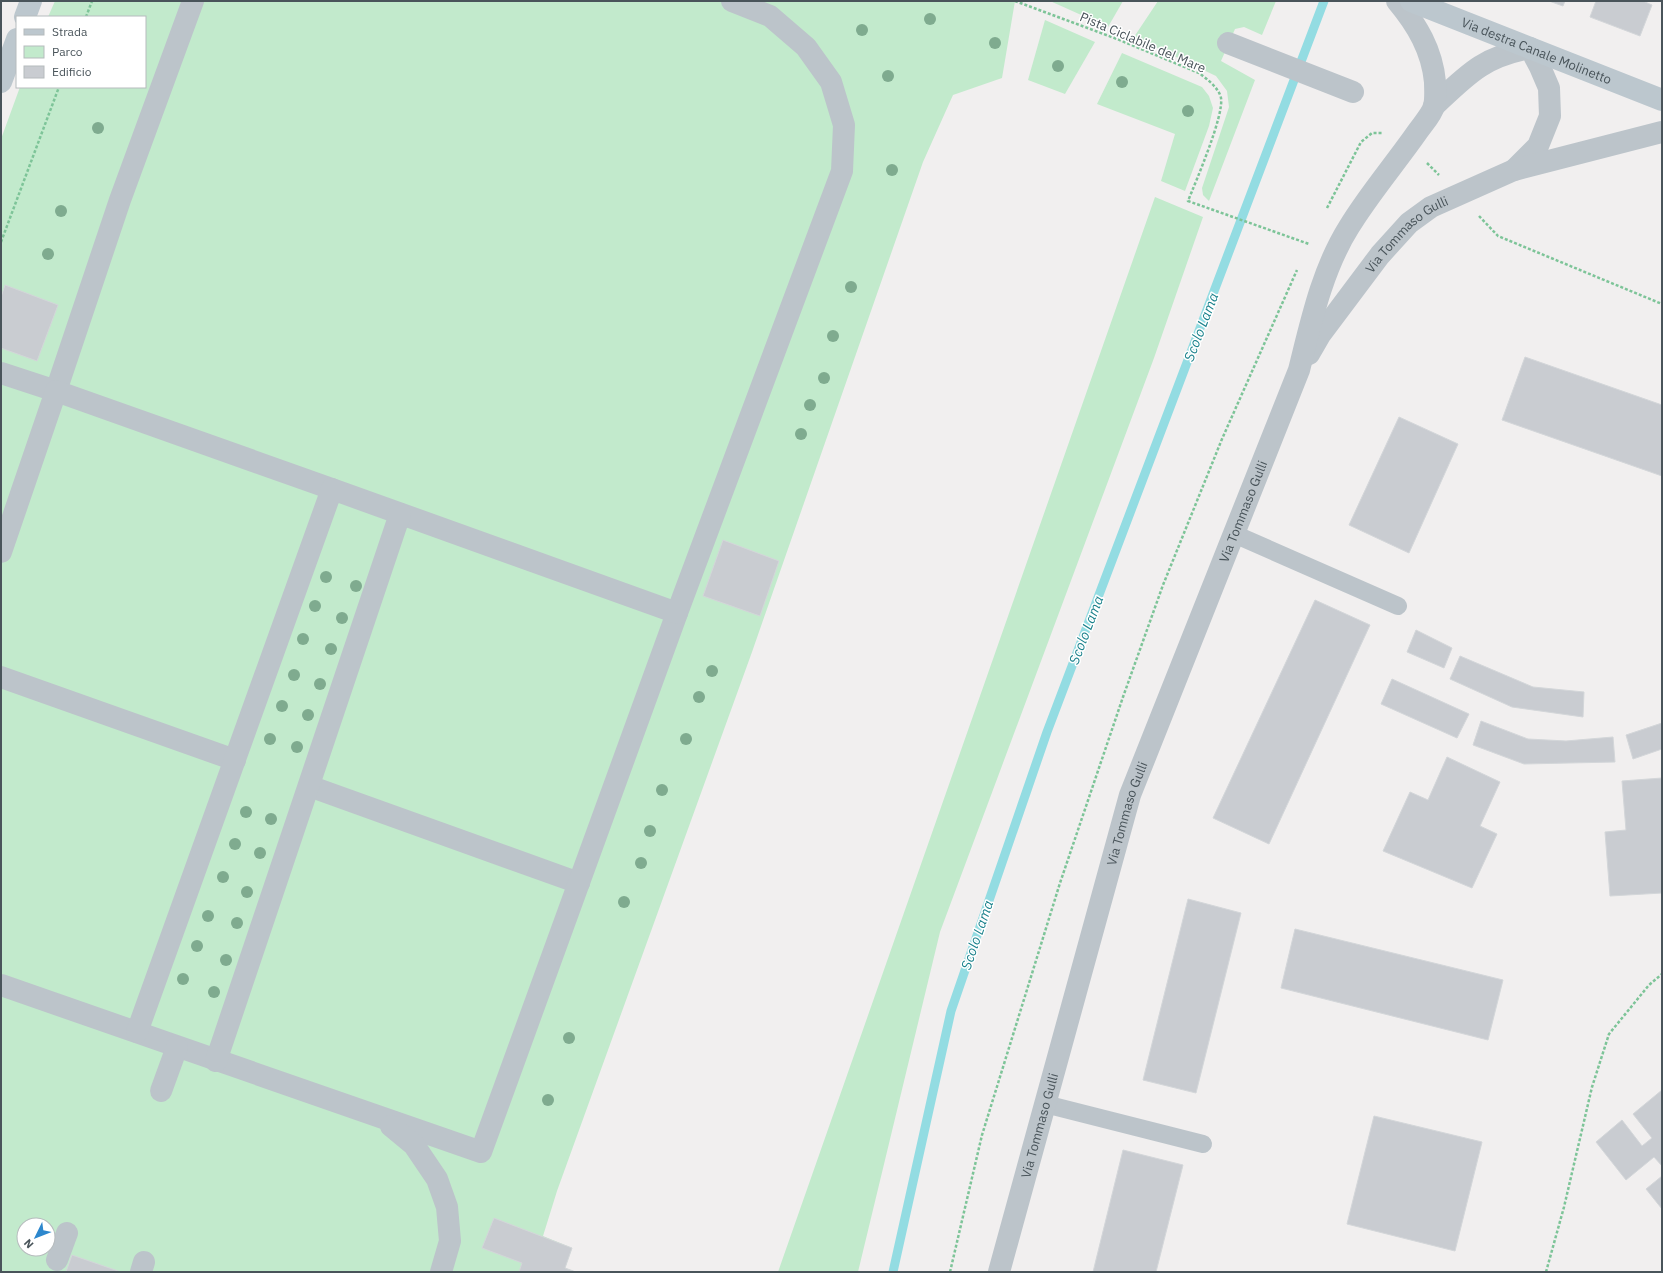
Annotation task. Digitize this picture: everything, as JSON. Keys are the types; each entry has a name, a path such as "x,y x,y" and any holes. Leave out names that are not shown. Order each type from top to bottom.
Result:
{"street":[{"path":"25,16 31,1"},
{"path":"1,552 120,200 193,1"},
{"path":"1,985 481,1152 677,613 842,171 844,125 831,82 806,47 770,16 732,1"},
{"path":"1397,1 1421,35 1430,54 1434,71 1434,106"},
{"name":"Via destra Canale Molinetto","path":"1411,1 1662,100"},
{"path":"1,82 16,42"},
{"path":"1228,43 1344,89"},
{"name":"Via Tommaso Gulli","path":"998,1272 1130,795 1299,370 1313,311 1338,245 1366,201 1434,106 1455,86 1482,64 1509,52 1530,48 1549,88 1550,116 1538,146 1514,170"},
{"name":"Via Tommaso Gulli","path":"1299,370 1320,335 1380,255 1410,223 1431,207 1514,170 1662,132"},
{"path":"1,373 56,391 677,613"},
{"path":"137,1032 332,489"},
{"path":"216,1060 400,514"},
{"path":"1,677 235,760"},
{"path":"309,786 579,883"},
{"path":"161,1091 177,1047"},
{"path":"381,1118 414,1144 437,1179 447,1207 450,1241 441,1272"},
{"path":"57,1260 67,1233"}],"lane":[{"path":"1234,534 1398,606"},
{"path":"1045,1104 1203,1144"}],"path":[{"path":"86,16 92,1"},
{"name":"Pista Ciclabile del Mare","path":"1015,1 1199,73 1213,85 1221,98 1221,113 1188,201 1309,244 1305,251"},
{"path":"1,242 59,88"},
{"path":"950,1272 982,1135 1060,883 1123,697 1163,585 1219,447 1299,265"},
{"path":"1546,1272 1564,1207 1592,1087 1609,1034 1649,985 1662,974"}],"green space":[{"path":"55,1 1015,1 1002,78 953,95 923,162 752,652 557,1191 543,1236 572,1248 565,1268 576,1272 1,1272 1,317 5,286 1,297 1,139 20,88 146,88 146,16 48,16"},
{"path":"1050,1 1123,1 1108,27"},
{"path":"1158,1 1276,1 1262,35 1244,27 1235,29 1221,61 1255,80 1209,201 1203,195 1202,188 1229,107 1227,91 1216,76 1134,37"},
{"path":"1045,20 1095,42 1065,94 1028,80"},
{"path":"1122,53 1202,87 1209,96 1213,108 1209,126 1185,191 1161,181 1175,134 1097,104"},
{"path":"1155,197 1203,217 1154,358 940,932 858,1272 778,1272"}],"building":[{"path":"1549,1 1565,1 1563,6"},
{"path":"1596,1 1643,1 1652,5 1640,36 1590,17"},
{"path":"5,285 58,305 37,361 1,348 1,297"},
{"path":"1525,357 1662,405 1662,476 1502,420"},
{"path":"1399,417 1458,444 1409,553 1349,525"},
{"path":"723,540 779,561 760,616 703,596"},
{"path":"1315,600 1370,625 1269,844 1213,818"},
{"path":"1416,630 1452,648 1444,668 1407,652"},
{"path":"1460,656 1533,687 1584,692 1583,717 1512,707 1450,679"},
{"path":"1392,679 1469,714 1457,738 1381,704"},
{"path":"1481,721 1528,739 1566,741 1613,737 1615,762 1524,764 1473,745"},
{"path":"1662,723 1662,749 1633,759 1626,735"},
{"path":"1447,757 1500,782 1480,826 1497,834 1472,888 1383,851 1410,792 1428,800"},
{"path":"1662,778 1662,893 1610,896 1605,832 1626,830 1622,781"},
{"path":"1188,899 1241,913 1196,1093 1143,1080"},
{"path":"1295,929 1503,980 1488,1040 1281,988"},
{"path":"1662,1090 1662,1166 1654,1157 1626,1180 1596,1142 1622,1120 1642,1146 1652,1138 1633,1114"},
{"path":"1374,1116 1482,1142 1455,1251 1347,1224"},
{"path":"1123,1150 1183,1165 1156,1272 1093,1272"},
{"path":"1662,1176 1662,1209 1646,1189"},
{"path":"494,1218 572,1248 565,1268 576,1272 519,1272 522,1263 482,1248"},
{"path":"72,1255 121,1272 66,1272"}],"waterway":[{"name":"Scolo Lama","path":"893,1272 951,1011 1047,732 1324,1"}]}
